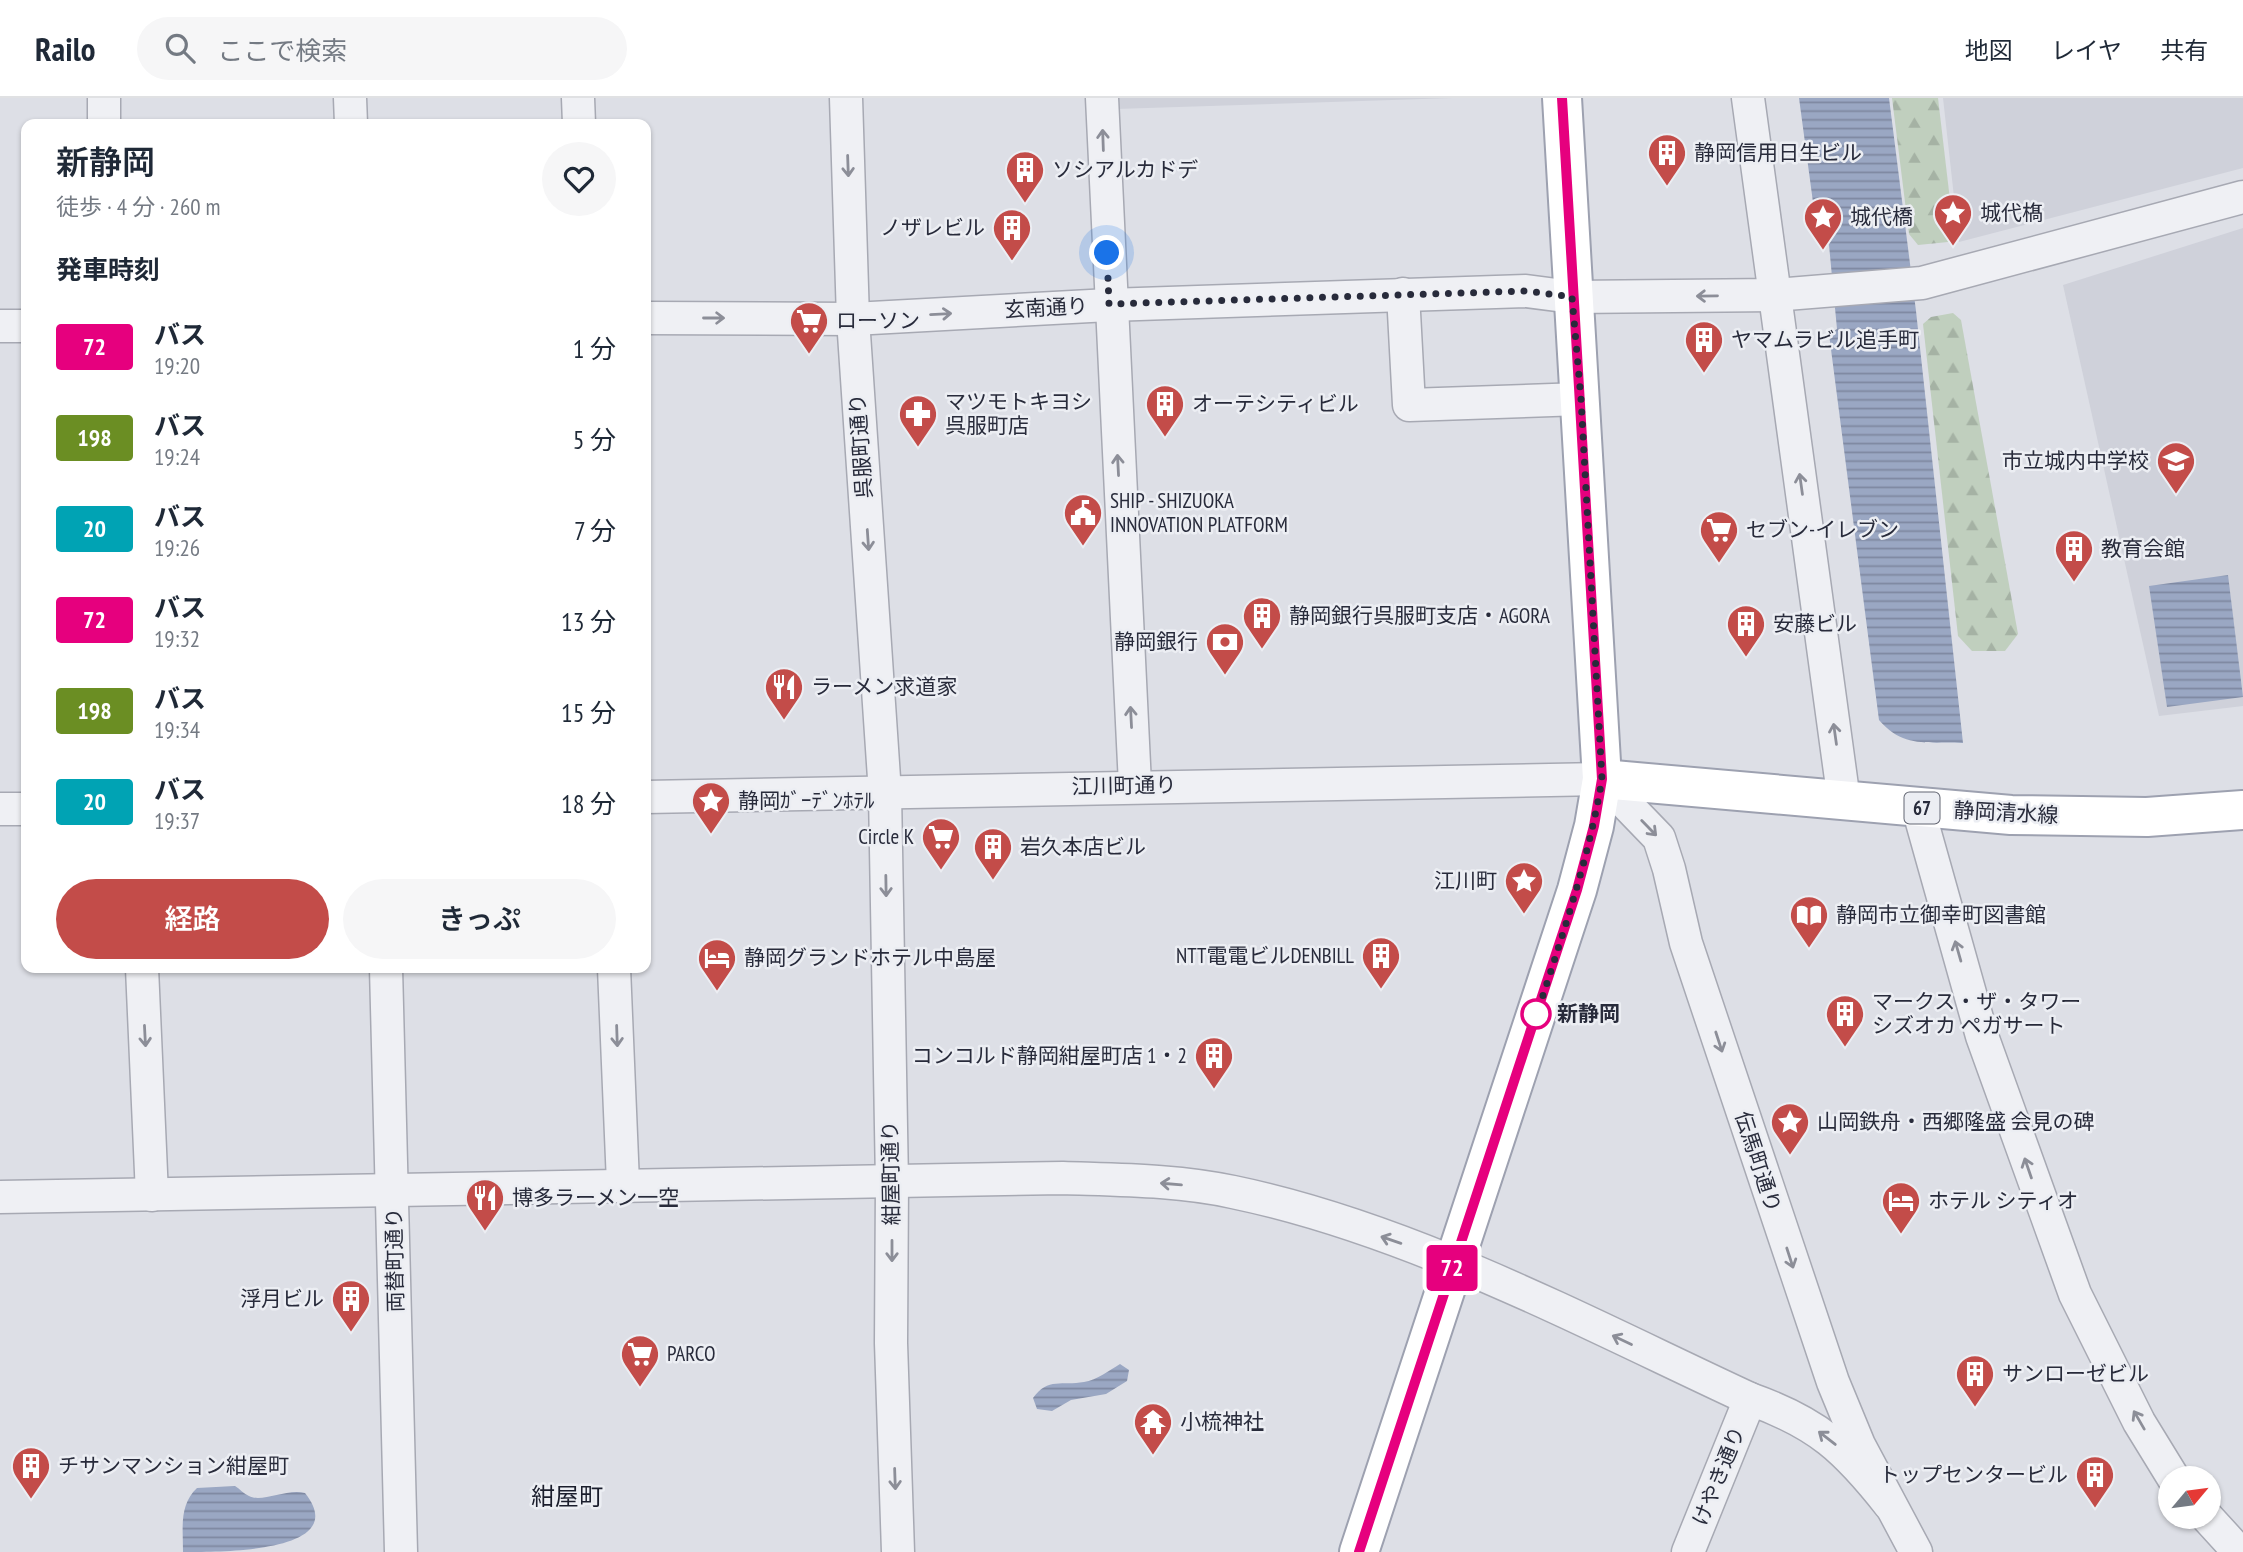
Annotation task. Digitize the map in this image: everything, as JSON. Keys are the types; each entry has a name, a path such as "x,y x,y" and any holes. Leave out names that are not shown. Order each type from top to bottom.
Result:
{"main road":[{"path":"1359,1552 1577,890 1594,826 1602,779 1562,98"},
{"name":"静岡清水線","path":"1602,779 1917,808 2081,818 2243,810"}],"street":[{"path":"104,98 104,119"},
{"path":"350,98 351,119"},
{"path":"578,98 579,119"},
{"name":"呉服町通り","path":"846,98 853,319 885,793"},
{"path":"1101,98 1109,304 1135,785"},
{"path":"1748,98 1844,802"},
{"name":"玄南通り","path":"651,318 853,319 1109,304 1526,291 1572,297 1775,295 1922,283 2243,197"},
{"path":"1403,295 1409,405 1581,399"},
{"path":"0,327 21,326"},
{"name":"江川町通り","path":"651,797 1135,785 1602,779"},
{"name":"伝馬町通り","path":"1602,779 1659,838 1670,869 1686,943 1802,1296 1833,1382 1890,1505 1916,1552"},
{"name":"紺屋町通り","path":"885,793 892,1183 891,1343 898,1552"},
{"path":"1917,808 1982,1036 2075,1294 2133,1410 2166,1466"},
{"path":"0,809 21,809"},
{"path":"142,973 152,1195"},
{"name":"両替町通り","path":"386,973 394,1190 401,1552"},
{"path":"614,973 623,1183"},
{"path":"0,1197 623,1183 892,1183 1063,1178 1229,1191 1290,1206 1454,1262 1750,1399 1791,1414 1826,1436 1857,1463 1890,1505"},
{"name":"けやき通り","path":"1688,1552 1750,1399"},
{"path":"2219,1530 2239,1552"}],"shaded area":[{"path":"1116,98 1453,98 1116,109"},
{"path":"1943,98 2243,98 2243,168 1959,242"},
{"name":"市立城内中学校","path":"2243,228 2243,706 2159,716 2063,285"}],"green space":[{"path":"1892,98 1938,98 1954,234 1948,242 1918,245 1909,234"},
{"path":"1953,313 1961,320 2018,634 2005,651 1972,651 1958,636 1923,324 1931,317"}],"water":[{"path":"1799,98 1889,98 1916,311 1963,743 1917,742 1898,736 1879,720 1829,334 1837,329 1829,245 1819,247"},
{"path":"2228,575 2243,697 2167,707 2149,586"},
{"path":"1120,1364 1129,1370 1127,1381 1106,1394 1071,1400 1052,1411 1037,1409 1033,1398 1044,1387 1089,1381"},
{"path":"235,1486 254,1498 290,1492 305,1493 315,1512 312,1527 298,1538 277,1545 226,1551 183,1552 183,1517 191,1495 197,1488"}],"bus line":[{"name":"72","path":"1359,1552 1577,890 1594,826 1602,779 1562,98"}],"place":[{"name":"静岡信用日生ビル","path":"1667,187"},
{"name":"ソシアルカドデ","path":"1025,204"},
{"name":"城代𣘺","path":"1953,247"},
{"name":"城代橋","path":"1823,251"},
{"name":"ノザレビル","path":"1012,262"},
{"name":"ローソン","path":"809,355"},
{"name":"ヤマムラビル追手町","path":"1704,374"},
{"name":"オーテシティビル","path":"1165,438"},
{"name":"マツモトキヨシ 呉服町店","path":"918,448"},
{"name":"市立城内中学校","path":"2176,495"},
{"name":"SHIP - SHIZUOKA INNOVATION PLATFORM","path":"1083,547"},
{"name":"セブン-イレブン","path":"1719,564"},
{"name":"教育会館","path":"2074,583"},
{"name":"静岡銀行呉服町支店・AGORA","path":"1262,650"},
{"name":"安藤ビル","path":"1746,658"},
{"name":"静岡銀行","path":"1225,676"},
{"name":"ラーメン求道家","path":"784,721"},
{"name":"静岡ｶﾞｰﾃﾞﾝﾎﾃﾙ","path":"711,835"},
{"name":"Circle K","path":"941,871"},
{"name":"岩久本店ビル","path":"993,881"},
{"name":"江川町","path":"1524,915"},
{"name":"静岡市立御幸町図書館","path":"1809,949"},
{"name":"NTT電電ビルDENBILL","path":"1381,990"},
{"name":"静岡グランドホテル中島屋","path":"717,992"},
{"name":"新静岡","path":"1536,1014"},
{"name":"マークス・ザ・タワー シズオカ ペガサート","path":"1845,1048"},
{"name":"コンコルド静岡紺屋町店 1・2","path":"1214,1090"},
{"name":"山岡鉄舟・西郷隆盛 会見の碑","path":"1790,1156"},
{"name":"博多ラーメン一空","path":"485,1232"},
{"name":"ホテル シティオ","path":"1901,1235"},
{"name":"浮月ビル","path":"351,1333"},
{"name":"PARCO","path":"640,1388"},
{"name":"サンローゼビル","path":"1975,1408"},
{"name":"小梳神社","path":"1153,1456"},
{"name":"チサンマンション紺屋町","path":"31,1500"},
{"name":"トップセンタービル","path":"2095,1509"}],"district":[{"name":"紺屋町","path":"567,1497"}],"route":[{"path":"1107,253 1109,304 1526,291 1572,297 1581,399 1602,779 1594,826 1577,890 1534,1023 1536,1014"}]}
